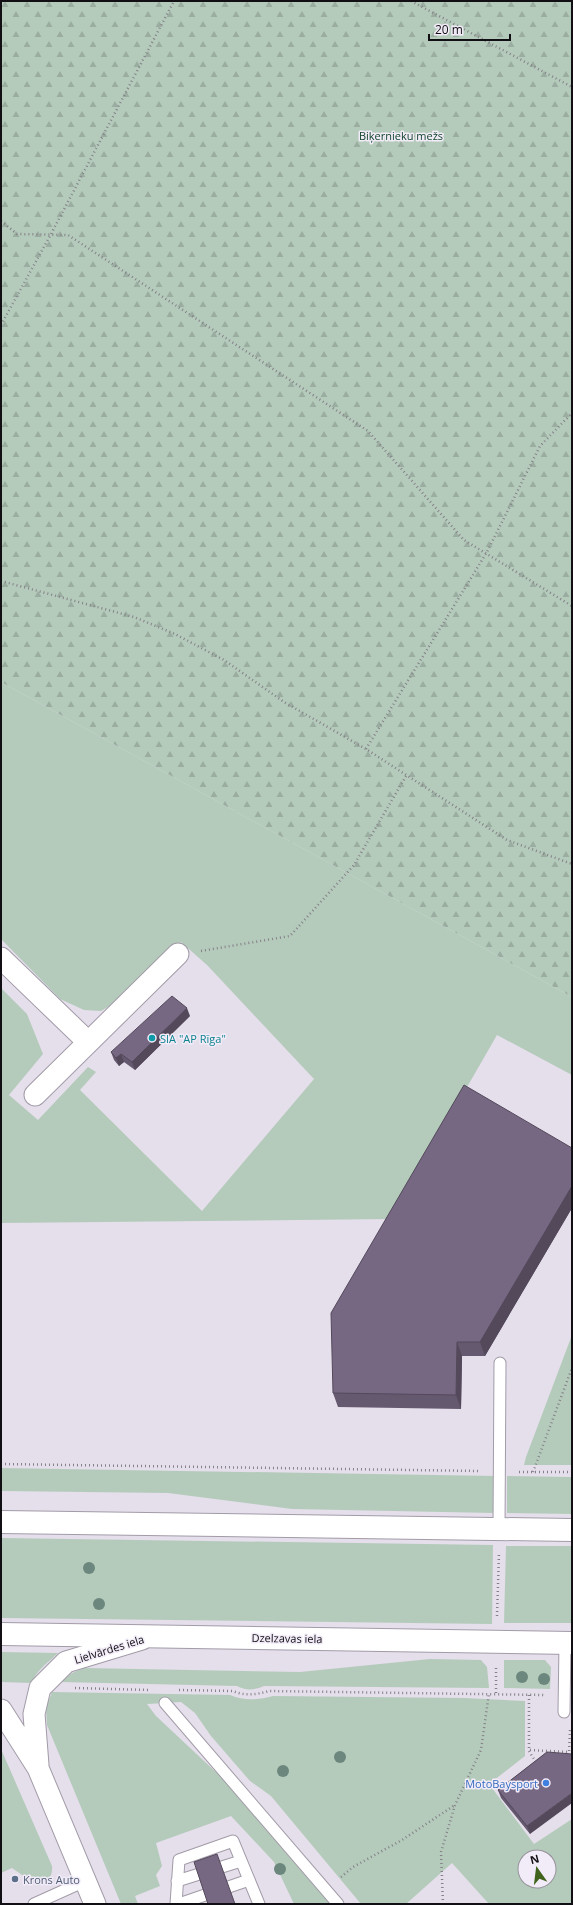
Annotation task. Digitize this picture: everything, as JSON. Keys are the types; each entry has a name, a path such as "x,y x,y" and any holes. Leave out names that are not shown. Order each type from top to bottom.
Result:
{"main road":[{"path":"1,1522 572,1530"},
{"name":"Dzelzavas iela","path":"1,1634 569,1643"}],"street":[{"path":"35,1095 178,954"},
{"path":"1,958 88,1042"},
{"path":"1,1516 24,1523"},
{"name":"Lielvārdes iela","path":"40,1688 66,1662 150,1636"},
{"path":"38,1768 34,1714 40,1688"},
{"path":"1,1710 38,1768 95,1904"}],"lane":[{"path":"499,1529 500,1363"},
{"path":"564,1712 569,1643"},
{"path":"165,1703 338,1904"},
{"path":"249,1880 178,1904 179,1860 233,1841 259,1904"},
{"path":"178,1881 241,1861"},
{"path":"34,1904 85,1881"}],"path":[{"path":"1,325 51,234 174,1"},
{"path":"411,1 572,87"},
{"path":"1,221 17,234 68,234 368,431 464,540 487,552 572,606"},
{"path":"366,749 487,552 540,446 572,413"},
{"path":"1,581 134,617 175,634 224,660 284,702 366,749 507,840 572,864"},
{"path":"178,954 290,936 354,865 406,776"},
{"path":"533,1472 572,1368"},
{"path":"1,1464 572,1472"},
{"path":"496,1694 499,1529"},
{"path":"40,1688 154,1690"},
{"path":"177,1690 233,1691 240,1694 259,1694 268,1691 566,1695"},
{"path":"443,1904 441,1852 455,1805 481,1750 489,1693"},
{"path":"529,1695 529,1750 540,1767"},
{"path":"529,1750 570,1752 570,1726"},
{"path":"326,1890 353,1867 402,1840 455,1805"}],"green space":[{"name":"Biķernieku mežs","path":"1,1 572,1 572,997 1,682"},
{"path":"1,682 572,997 572,1075 497,1035 391,1219 1,1223 1,988 27,1014 43,1054 9,1095 38,1120 88,1067 96,1072 80,1090 202,1211 314,1079 207,965 181,942 118,1001 101,1011 84,1010 60,999 1,939"},
{"path":"572,1335 572,1465 524,1465 526,1457"},
{"path":"1,1468 495,1476 494,1513 292,1509 168,1493 1,1491"},
{"path":"507,1476 572,1477 572,1514 507,1513"},
{"path":"1,1538 493,1545 492,1624 1,1618"},
{"path":"506,1546 572,1546 572,1623 504,1623"},
{"path":"1,1652 58,1653 36,1674 32,1683 1,1682"},
{"path":"430,1659 481,1660 487,1667 489,1688 264,1686 244,1689 237,1686 60,1682 72,1673 84,1668 300,1672"},
{"path":"504,1660 545,1660 551,1667 550,1689 504,1688"},
{"path":"52,1692 230,1695 251,1699 273,1696 464,1698 525,1701 525,1756 489,1784 534,1844 572,1819 572,1904 489,1904 452,1863 406,1904 361,1904 271,1796 250,1781 211,1736 195,1713 181,1702 147,1704 156,1716 235,1790 332,1904 294,1904 274,1862 231,1816 156,1843 162,1866 156,1875 160,1886 135,1896 138,1904 121,1904 47,1725 46,1708"},
{"path":"1,1749 52,1866 52,1873 49,1879 38,1886 12,1868 1,1873"}],"building":[{"path":"172,996 187,1008 132,1062 121,1054 116,1058 111,1052"},
{"path":"464,1085 572,1148 572,1186 480,1342 457,1342 456,1395 333,1393 331,1313"},
{"name":"MotoBaysport","path":"547,1752 572,1754 572,1793 527,1826 498,1790"},
{"path":"217,1854 235,1904 208,1904 194,1862"}],"place":[{"name":"SIA \"AP Rīga\"","path":"152,1038"},
{"name":"MotoBaysport","path":"546,1783"},
{"name":"Krons Auto","path":"15,1879"}]}
